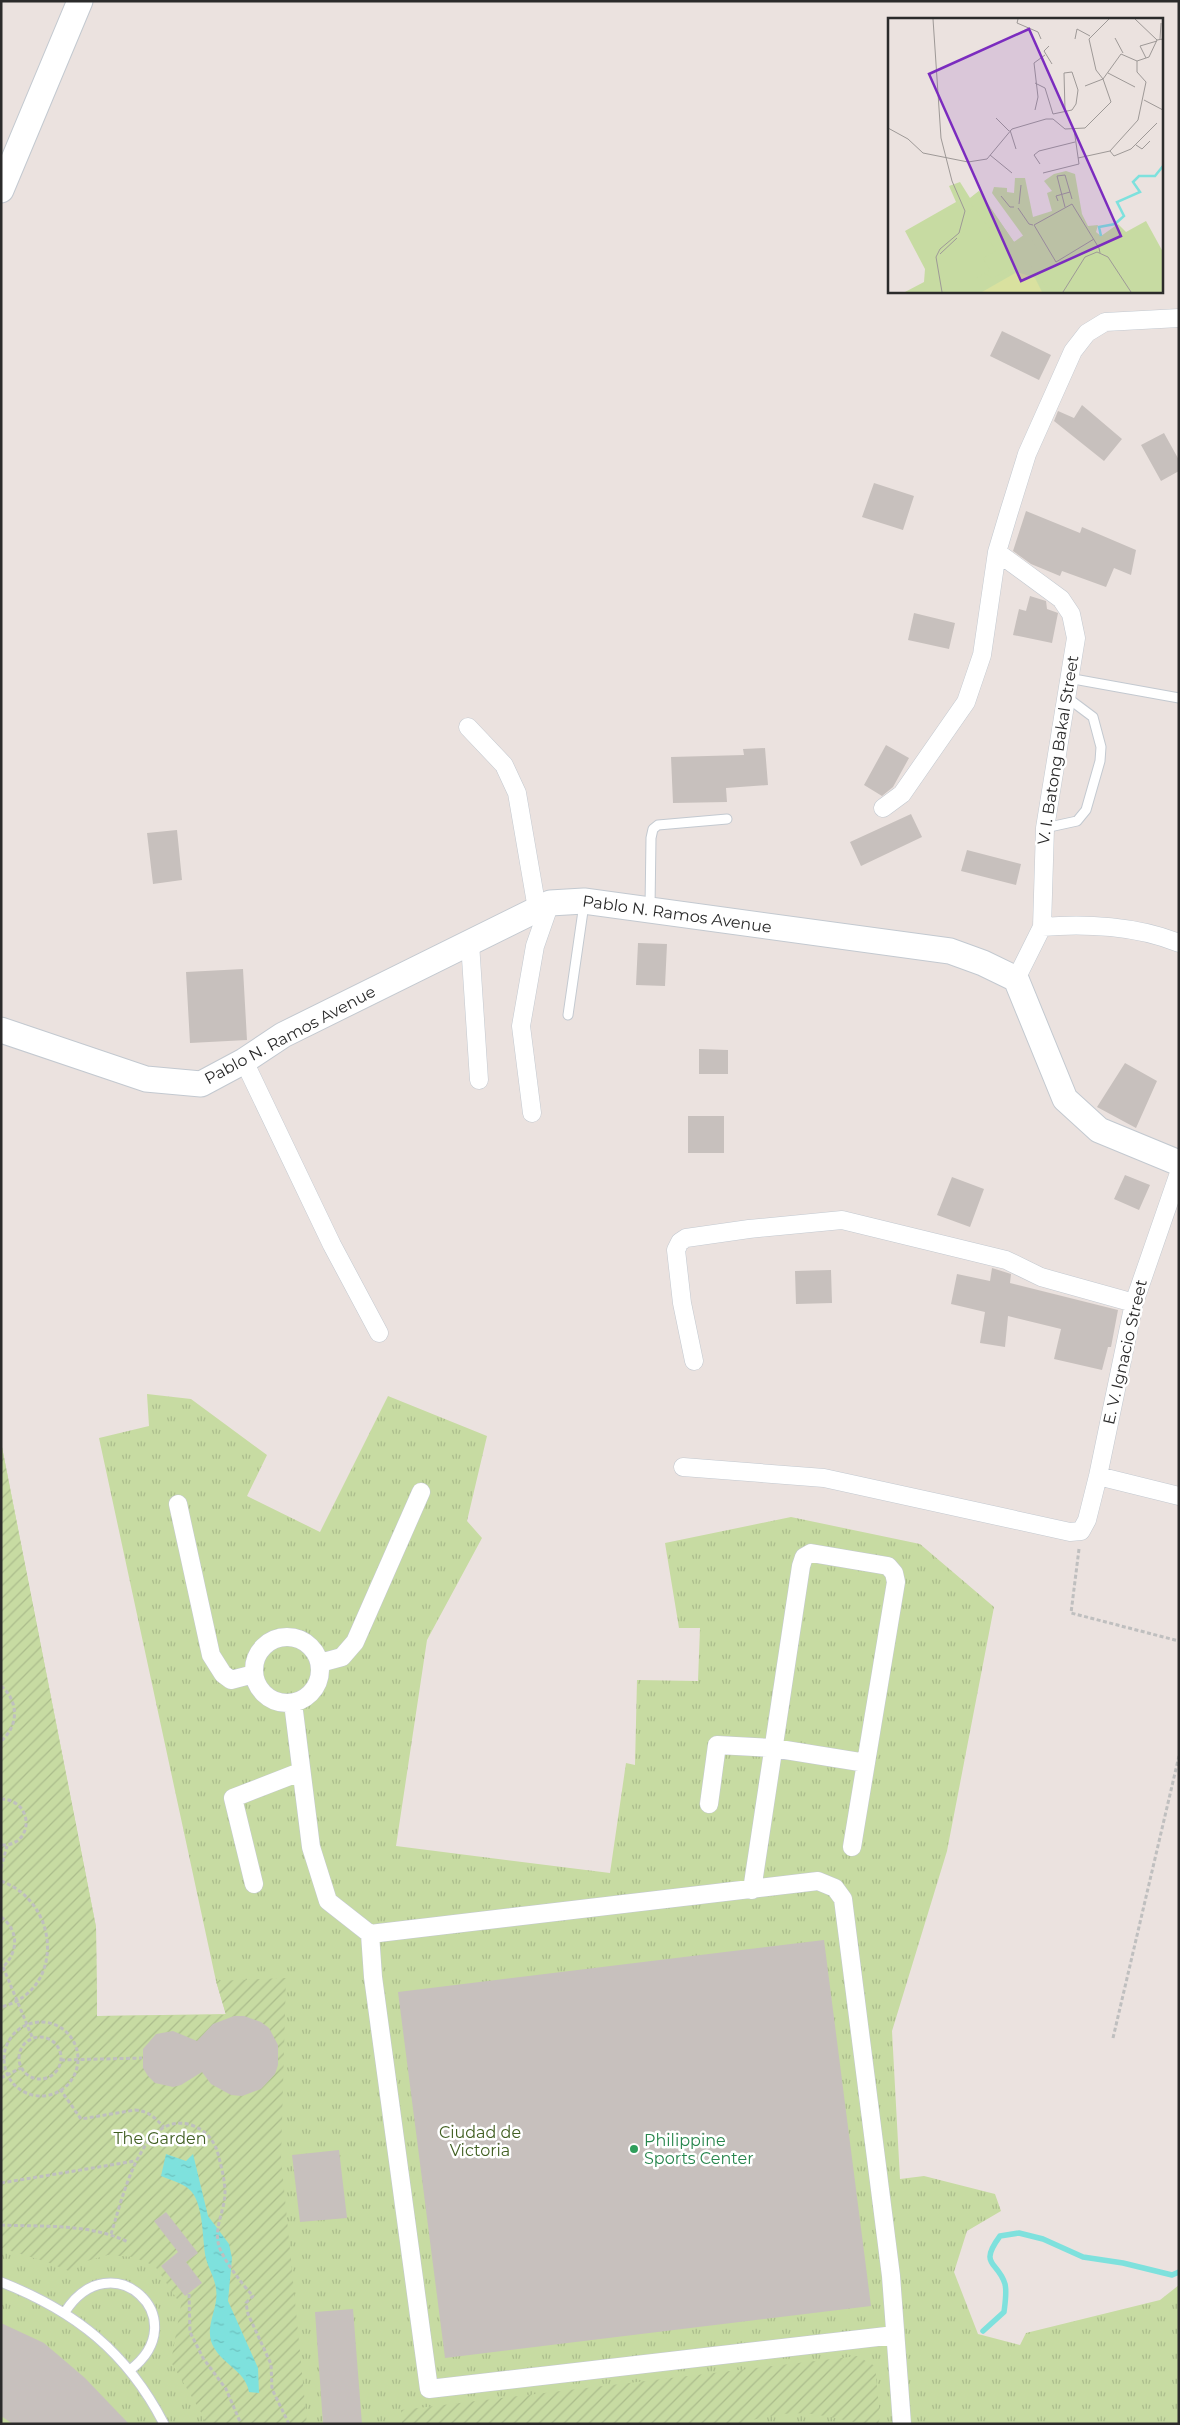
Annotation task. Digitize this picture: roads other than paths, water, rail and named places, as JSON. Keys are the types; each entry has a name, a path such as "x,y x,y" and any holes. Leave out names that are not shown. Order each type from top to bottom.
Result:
{"street":[{"path":"1,190 80,1"},
{"path":"882,808 902,794 909,786 966,702 986,640 997,552 1027,454 1073,351 1087,333 1104,322 1179,318"},
{"name":"V. I. Batong Bakal Street","path":"997,552 1061,598 1071,614 1076,638 1065,696 1045,828 1042,927 1016,979"},
{"path":"468,728 504,765 517,793 543,906 521,1026 532,1113"},
{"name":"Pablo N. Ramos Avenue","path":"1,1030 146,1079 201,1084 244,1061 283,1035 543,906 584,901 950,951 983,963 1016,979"},
{"path":"1042,927 1069,925 1137,931 1178,941"},
{"path":"470,943 479,1080"},
{"path":"1016,979 1064,1098 1099,1130 1179,1163"},
{"path":"244,1061 332,1245 379,1333"},
{"name":"E. V. Ignacio Street","path":"683,1467 824,1478 1070,1532 1081,1531 1087,1520 1098,1476 1134,1303 1179,1173"},
{"path":"694,1361 682,1303 676,1250 680,1242 686,1238 749,1228 842,1220 1006,1260 1042,1277 1134,1303"},
{"path":"1098,1476 1179,1496"},
{"path":"320,1663 342,1657 355,1642 421,1492"},
{"path":"178,1504 211,1654 223,1674 231,1680 254,1674"},
{"path":"752,1890 800,1566 804,1557 811,1553 888,1566 894,1572 896,1582 852,1848"},
{"path":"283,1637 294,1637 305,1642 314,1650 320,1663 318,1682 313,1692 304,1700 293,1703 272,1699 257,1684 254,1674 255,1664 261,1650 273,1640 283,1637"},
{"path":"293,1703 300,1772 311,1847 328,1901 370,1934 818,1881 835,1888 843,1899 891,2276 902,2424"},
{"path":"709,1804 718,1745 773,1748 866,1763"},
{"path":"254,1884 233,1798 300,1772"},
{"path":"370,1934 373,1977 429,2389 895,2335"}],"lane":[{"path":"1068,678 1179,698"},
{"path":"1045,828 1077,821 1086,810 1100,760 1101,746 1093,717 1065,696"},
{"path":"650,910 653,829 658,824 727,819"},
{"path":"568,1015 584,901"},
{"path":"1,2282 36,2296 65,2312 83,2325 130,2370 164,2424"},
{"path":"65,2312 75,2297 89,2286 107,2282 125,2285 140,2294 151,2309 156,2326 153,2344 144,2360 130,2370"}],"water":[{"path":"166,2154 186,2161 193,2154 208,2216 229,2244 232,2258 228,2301 258,2368 259,2393 249,2392 243,2378 219,2355 211,2341 210,2328 216,2302 216,2289 206,2259 200,2210 194,2195 188,2188 161,2176"}],"waterway":[{"path":"983,2331 1004,2312 1005,2284 990,2258 1000,2236 1019,2233 1043,2239 1083,2257 1123,2263 1172,2275 1179,2272"}],"place":[{"name":"Philippine Sports Center","path":"634,2149"}],"park label":[{"name":"The Garden","path":"160,2138"},
{"name":"Ciudad de Victoria","path":"480,2141"}]}
